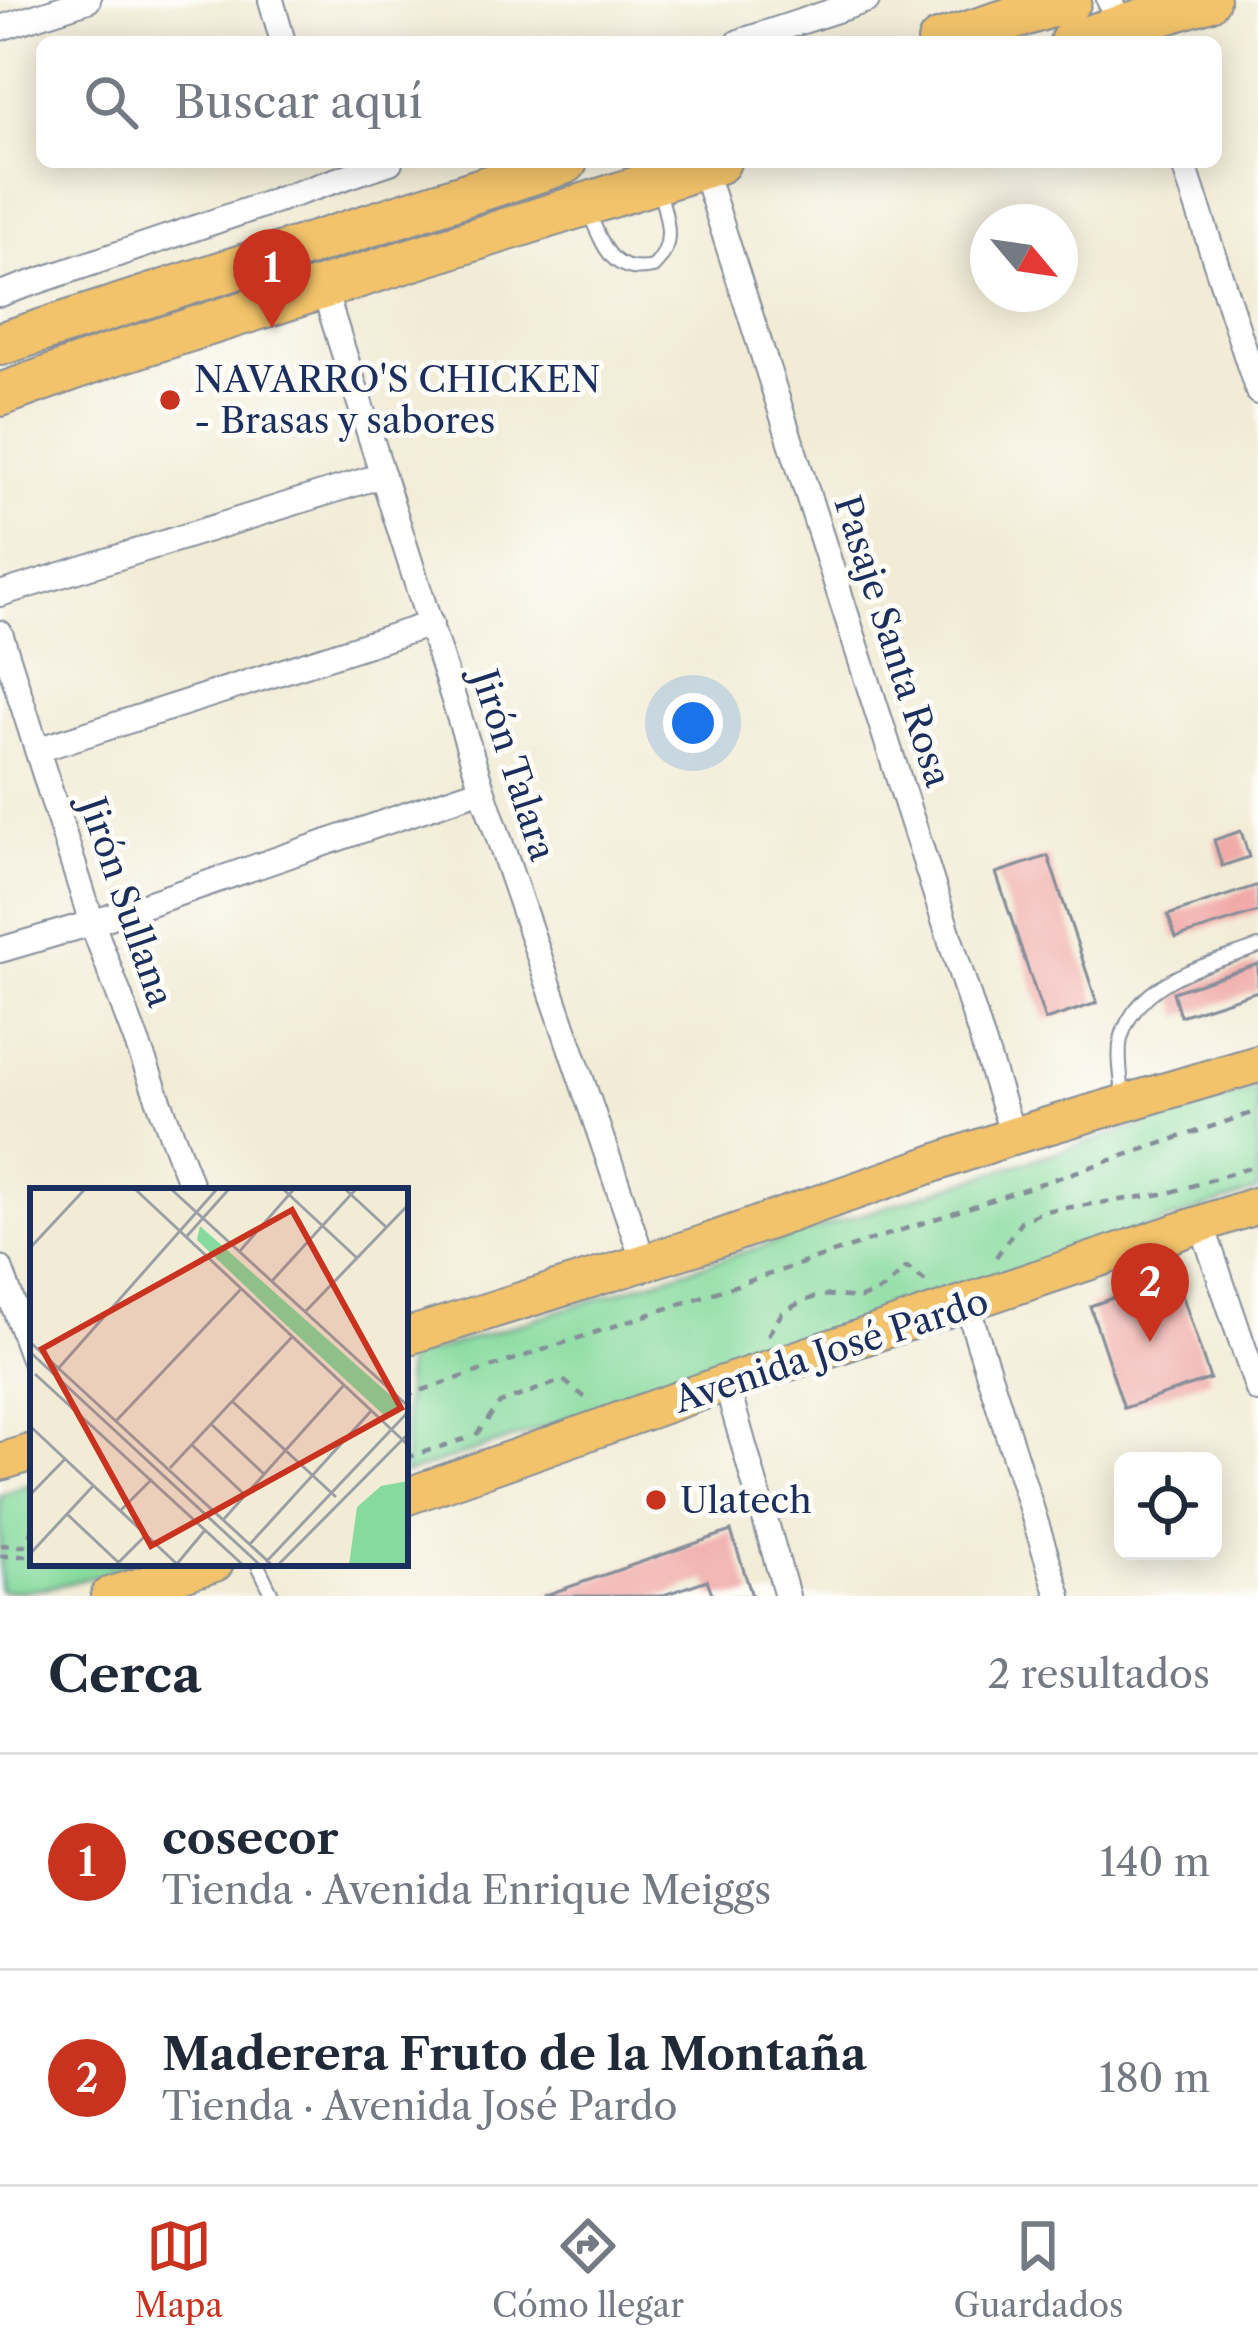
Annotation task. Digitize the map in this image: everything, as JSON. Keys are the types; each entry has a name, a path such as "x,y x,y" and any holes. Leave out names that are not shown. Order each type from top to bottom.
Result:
{"highway":[{"path":"958,36 1070,0"},
{"path":"1091,36 1208,0"},
{"path":"0,344 547,168"},
{"path":"0,395 108,356 701,168"}],"main road":[{"path":"408,1336 644,1263 1013,1136 1258,1064"},
{"name":"Avenida José Pardo","path":"408,1496 956,1295 1258,1205"},
{"path":"0,1462 30,1453"},
{"path":"109,1596 205,1566"}],"street":[{"path":"272,0 282,36"},
{"path":"757,36 867,0"},
{"path":"0,28 74,2"},
{"path":"0,293 321,173 352,168"},
{"name":"Pasaje Santa Rosa","path":"712,168 1013,1136"},
{"path":"1185,168 1258,392"},
{"name":"Jirón Talara","path":"323,287 482,788 644,1263"},
{"path":"0,594 383,475"},
{"path":"37,751 431,624"},
{"name":"Jirón Sullana","path":"0,633 92,922 192,1188"},
{"path":"0,950 482,788"},
{"path":"1202,1225 1258,1390"},
{"path":"0,1268 30,1351"},
{"path":"956,1295 1059,1596"},
{"path":"726,1383 787,1596"}],"lane":[{"path":"585,206 618,264 635,271 653,267 668,248 669,230 657,182"},
{"path":"1123,1104 1121,1041 1139,1006 1163,981 1258,947"},
{"path":"258,1566 273,1596"}],"path":[{"path":"408,1395 1258,1111"},
{"path":"990,1267 1022,1221 1044,1211 1169,1193 1258,1165"},
{"path":"762,1346 782,1313 821,1295 861,1298 884,1289 907,1268 956,1295"},
{"path":"408,1457 478,1435 500,1403 563,1380 591,1402"},
{"path":"0,1545 24,1546 30,1535"}],"green space":[{"path":"1258,1088 1258,1191 408,1473 408,1359"},
{"path":"30,1484 30,1566 127,1566 49,1587 0,1590 0,1495"}],"building":[{"path":"1241,831 1249,857 1222,866 1214,840"},
{"path":"1048,856 1097,1003 1045,1020 996,873"},
{"path":"1258,885 1258,912 1176,938 1168,915"},
{"path":"1258,964 1258,991 1180,1016 1173,992"},
{"path":"1176,1276 1210,1379 1124,1408 1090,1306"},
{"path":"731,1531 752,1596 713,1596 707,1580 661,1596 543,1596"}],"place":[{"name":"cosecor","path":"272,328"},
{"name":"NAVARRO'S CHICKEN - Brasas y sabores","path":"170,400"},
{"name":"Maderera Fruto de la Montaña","path":"1150,1342"},
{"name":"Ulatech","path":"656,1500"}]}
